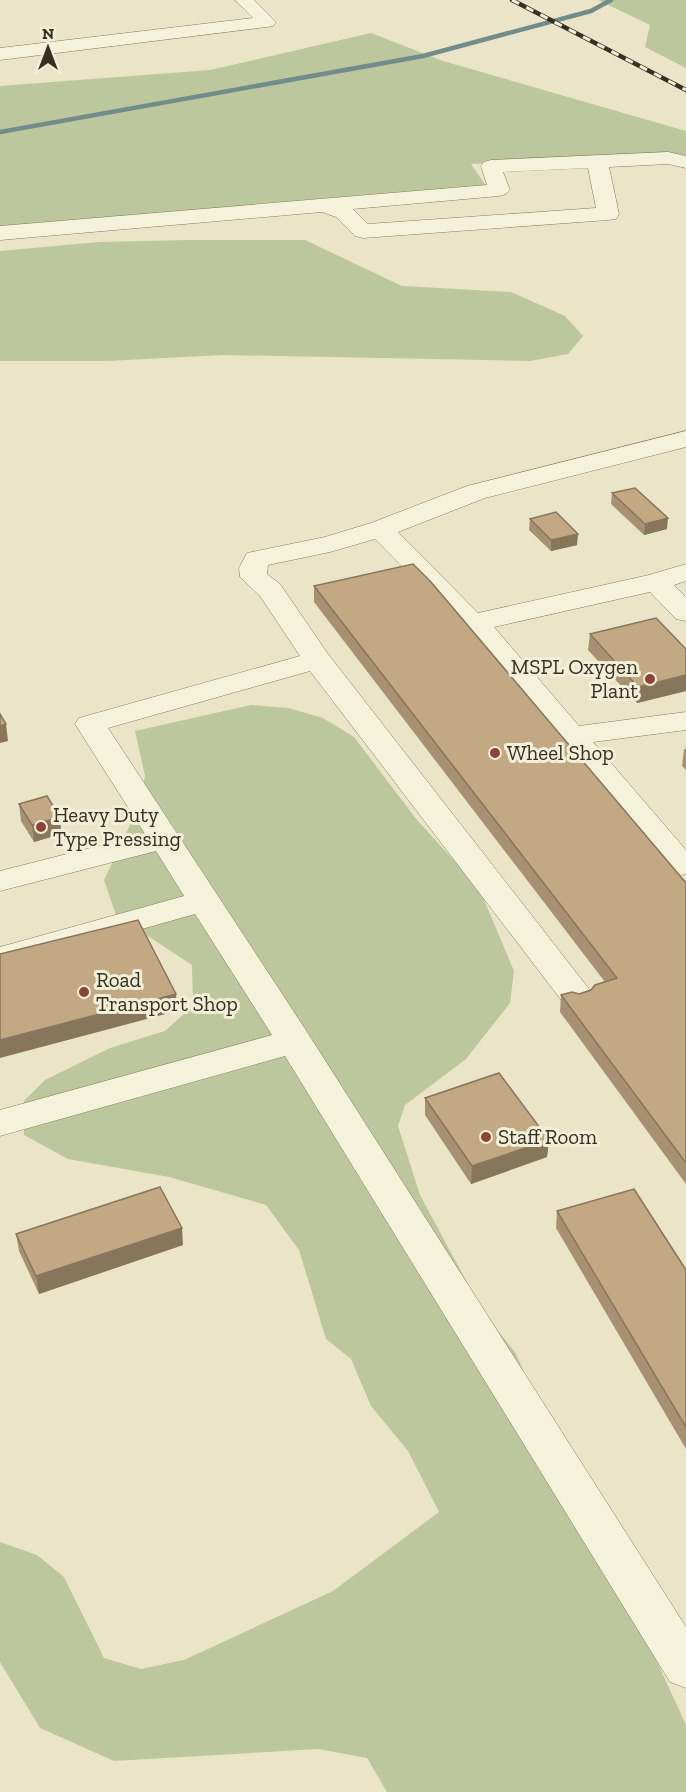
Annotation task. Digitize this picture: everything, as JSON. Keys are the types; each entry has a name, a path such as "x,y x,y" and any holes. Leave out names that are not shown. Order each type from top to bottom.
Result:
{"lane":[{"path":"0,54 267,22 244,0"},
{"path":"0,233 499,190 491,166 668,158 686,162"},
{"path":"324,205 344,212 363,231 608,214 597,161"},
{"path":"577,997 317,660 270,590 255,577 254,563 257,559 330,544 380,529 476,492 686,439"},
{"path":"380,529 472,624 484,633 681,865"},
{"path":"472,624 671,577 686,613"},
{"path":"317,660 90,724 294,1041 686,1667"},
{"path":"571,736 686,721"},
{"path":"0,881 164,839"},
{"path":"0,957 203,900"},
{"path":"0,1123 294,1041"}],"green space":[{"path":"598,0 686,0 686,68 645,47 650,25"},
{"path":"371,33 443,61 686,131 686,158 662,154 471,164 486,186 0,227 0,86 210,70"},
{"path":"305,240 402,286 511,292 565,316 583,336 568,354 530,361 223,355 107,361 0,361 0,251 99,242"},
{"path":"251,705 288,708 323,718 354,737 417,820 479,888 514,971 510,1003 466,1059 405,1105 398,1126 420,1195 484,1314 515,1352 686,1725 686,1792 387,1792 367,1758 318,1749 114,1761 40,1728 0,1662 0,1542 37,1555 64,1577 104,1658 141,1669 184,1660 333,1591 439,1512 408,1451 371,1406 351,1359 326,1339 299,1250 266,1205 169,1177 68,1159 24,1135 24,1101 45,1080 110,1048 165,1031 193,1006 192,965 116,915 104,880 137,810 145,776 135,731"}],"building":[{"path":"635,488 668,518 645,524 612,493"},
{"path":"556,512 578,534 551,540 530,519"},
{"name":"Wheel Shop","path":"413,564 431,582 686,883 686,1163 561,995 572,992 579,994 591,990 595,985 617,978 314,586"},
{"name":"MSPL Oxygen Plant","path":"656,618 686,649 686,675 638,687 590,634"},
{"path":"0,714 6,724 0,726"},
{"path":"47,796 60,817 32,825 19,804"},
{"name":"Road Transport Shop","path":"138,920 176,994 0,1040 0,954"},
{"path":"499,1073 549,1140 472,1166 425,1098"},
{"path":"160,1187 182,1228 36,1276 16,1234"},
{"path":"634,1189 686,1270 686,1427 557,1211"}],"waterway":[{"path":"0,132 423,56 591,11 611,0"}],"railway":[{"path":"512,0 686,90"}],"place":[{"name":"MSPL Oxygen Plant","path":"650,679"},
{"name":"Wheel Shop","path":"495,753"},
{"name":"Heavy Duty Type Pressing","path":"41,827"},
{"name":"Road Transport Shop","path":"84,992"},
{"name":"Staff Room","path":"486,1137"}]}
